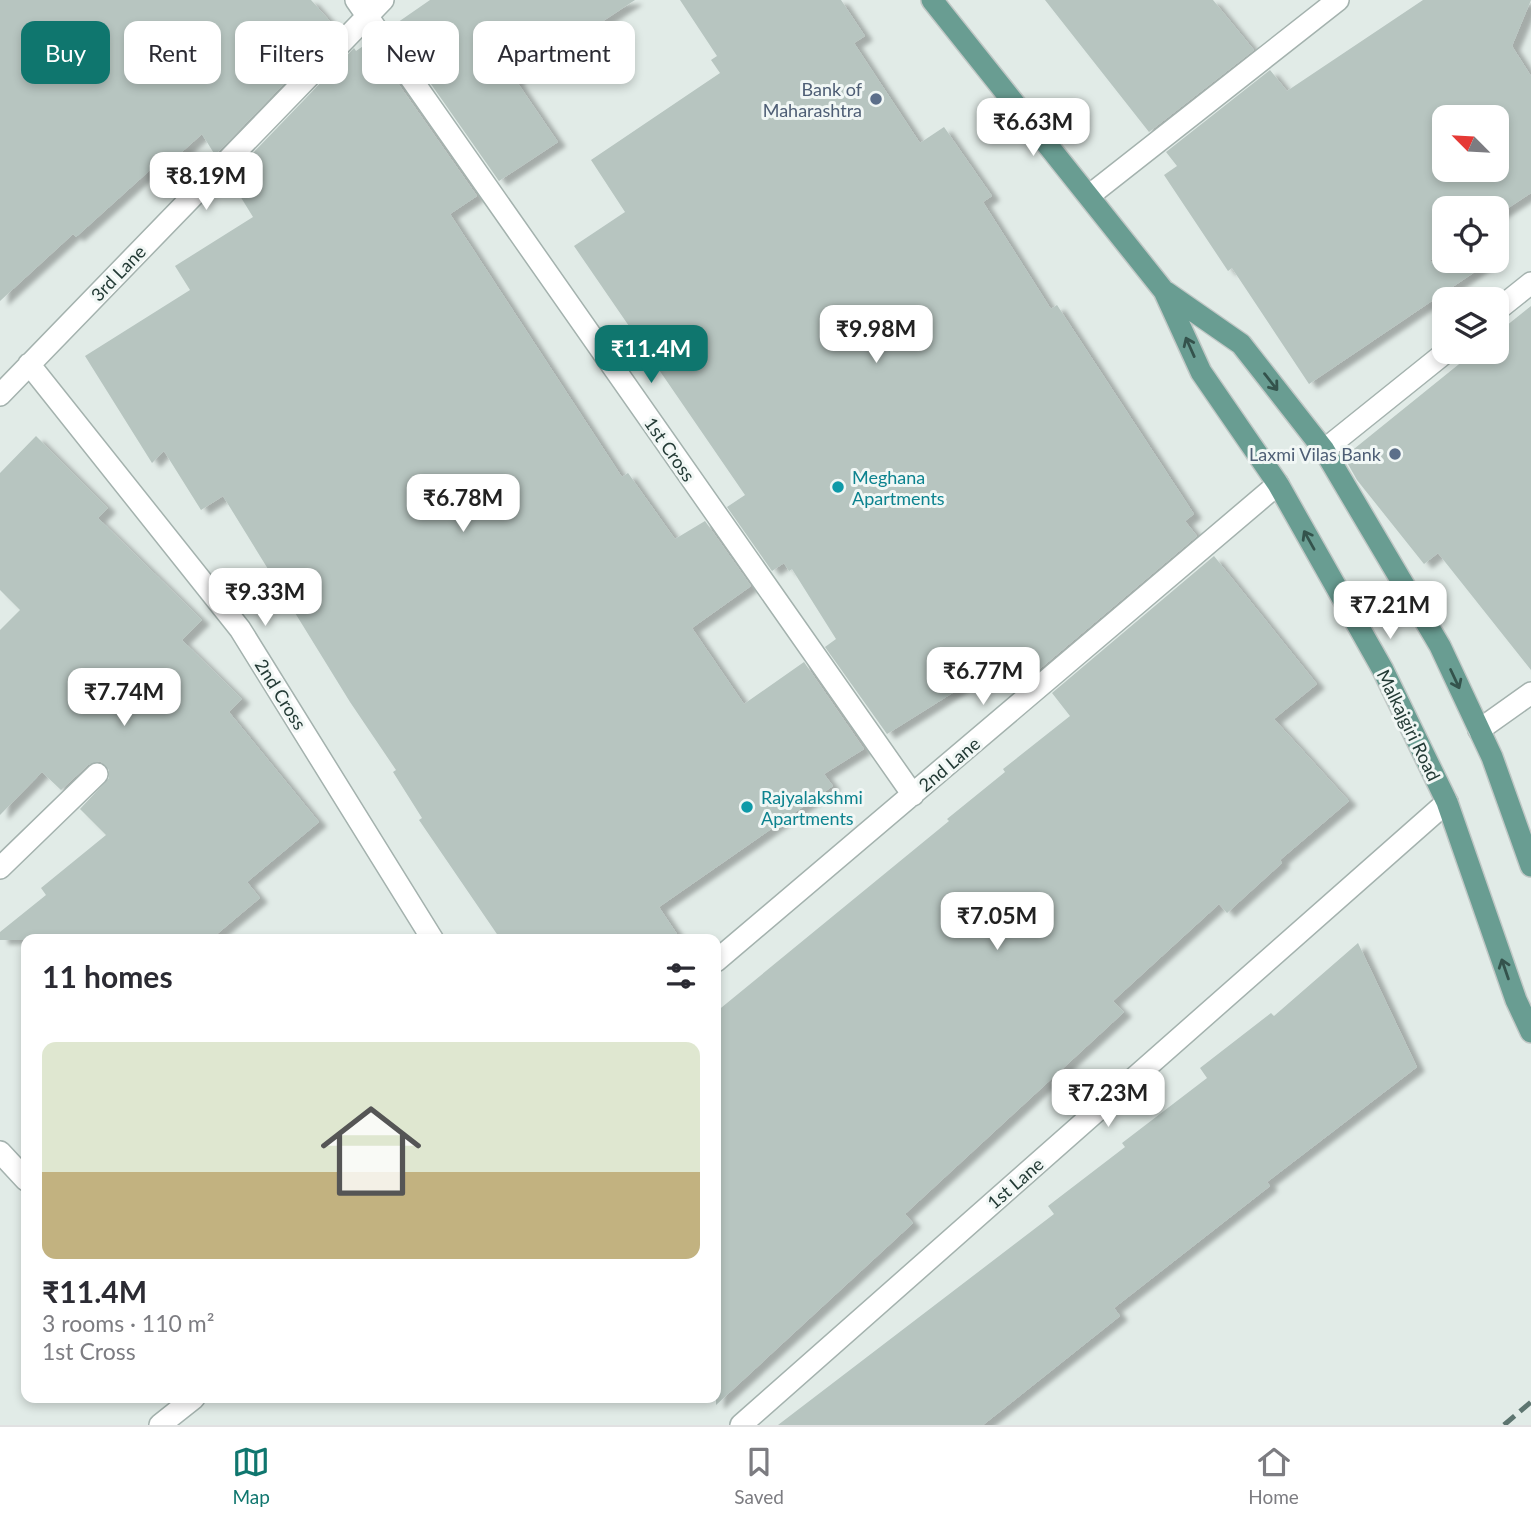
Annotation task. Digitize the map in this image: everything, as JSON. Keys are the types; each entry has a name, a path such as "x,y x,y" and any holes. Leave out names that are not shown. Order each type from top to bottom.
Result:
{"main road":[{"name":"Malkajgiri Road","path":"932,0 1164,291 1201,372 1278,484 1383,670 1447,802 1516,1000 1531,1032"},
{"name":"Malkajgiri Road","path":"1164,291 1241,344 1324,450 1440,646 1492,757 1531,866"}],"street":[{"path":"1090,195 1338,0"},
{"name":"3rd Lane","path":"0,396 369,5"},
{"name":"1st Cross","path":"369,5 913,795"},
{"path":"1509,301 1531,283"},
{"path":"1324,450 1432,363"},
{"name":"2nd Cross","path":"29,364 240,629 429,934"},
{"name":"2nd Lane","path":"721,957 1278,484"},
{"path":"1479,730 1531,693"},
{"path":"0,868 97,774"},
{"name":"1st Lane","path":"741,1425 1447,802"},
{"path":"0,1152 21,1175"},
{"path":"160,1425 188,1403"}],"building":[{"path":"0,0 311,0 330,21 235,21 235,84 284,84 215,155 202,134 164,168 159,162 76,237 73,234 0,301"},
{"path":"430,0 635,0 603,21 473,21 473,84 518,84 558,142 499,181 431,84 459,84 459,21 400,21"},
{"path":"680,0 841,0 865,36 854,43 920,143 944,127 992,196 983,202 1051,309 1057,305 1194,514 1185,521 1197,536 1035,673 1018,652 887,734 825,647 836,639 792,569 789,571 784,563 772,571 727,507 745,495 574,246 625,212 591,160 720,73 711,60 717,56"},
{"path":"1045,0 1213,0 1254,50 1149,132"},
{"path":"1423,0 1531,0 1512,46 1531,76 1531,193 1509,207 1509,196 1432,196 1432,259 1429,261 1432,261 1432,273 1473,273 1453,287 1432,287 1432,301 1309,384 1232,268 1228,271 1164,175 1177,166 1166,152 1270,70 1287,91"},
{"path":"362,47 362,84 398,84 477,196 450,214 622,477 628,473 675,539 705,521 751,586 692,628 744,704 804,662 864,749 824,774 833,786 659,907 677,934 497,934 419,820 422,818 393,772 396,770 350,702 223,496 201,510 164,451 152,463 85,356 190,290 175,266 253,217 229,178 319,84 348,84 348,54 354,48 356,51"},
{"path":"1531,306 1531,670 1438,553 1424,564 1357,480 1344,457 1459,364 1509,364 1509,324"},
{"path":"36,436 108,508 98,518 202,620 182,640 242,699 229,712 319,822 247,882 260,898 217,934 21,934 21,940 0,940 0,932 46,895 41,888 106,835 80,809 109,778 109,770 100,761 88,765 61,790 42,772 0,815 0,630 20,610 0,590 0,473"},
{"path":"1214,556 1317,684 1274,719 1349,801 1280,860 1282,863 1227,913 1219,904 1113,1001 1124,1012 905,1214 913,1223 721,1400 721,1008 949,821 947,819 1005,772 1003,769 1070,716 1052,693"},
{"path":"1358,943 1417,1067 1267,1182 1270,1186 1114,1308 1120,1316 983,1425 778,1425 1054,1214 1048,1206 1125,1147 1122,1143 1207,1078 1200,1068 1271,1013 1274,1016"}],"railway":[{"path":"1504,1425 1531,1402"}],"place":[{"name":"Bank of Maharashtra","path":"876,99"},
{"name":"Laxmi Vilas Bank","path":"1395,454"},
{"name":"Meghana Apartments","path":"838,487"},
{"name":"Rajyalakshmi Apartments","path":"747,807"}]}
